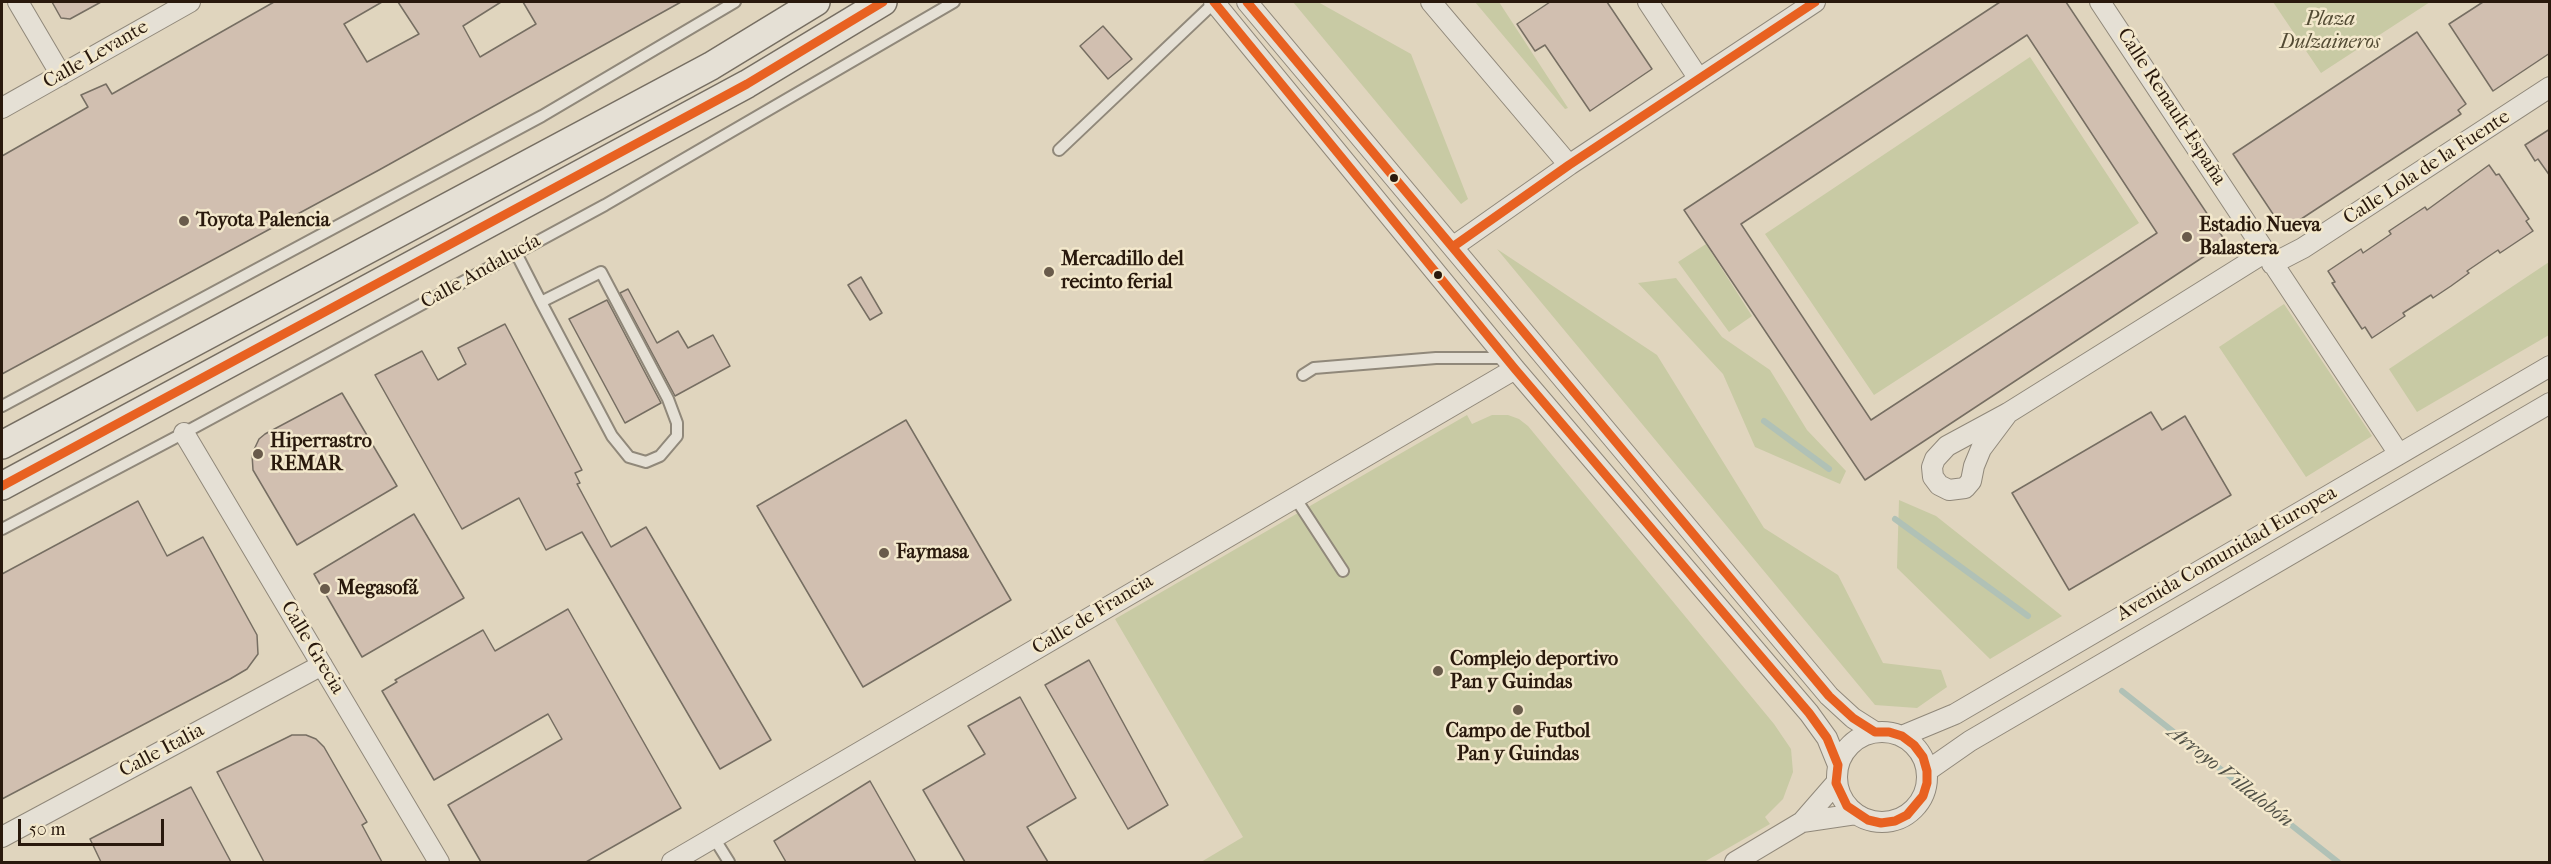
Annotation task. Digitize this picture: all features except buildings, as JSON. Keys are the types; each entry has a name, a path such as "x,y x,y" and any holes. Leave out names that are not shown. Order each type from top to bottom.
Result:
{"main road":[{"path":"2,445 711,66 816,2"},
{"name":"Calle Andalucía","path":"2,486 747,84 883,2"}],"street":[{"path":"18,2 61,75"},
{"name":"Calle Levante","path":"2,108 190,2"},
{"path":"1215,2 1510,363 1809,713 1827,738 1837,774 1840,795 1856,814 1881,823 1895,821 1907,815 1923,796 1927,783 1927,771 1918,751 1902,736 1889,732 1875,732 1862,736 1851,743 1843,753 1837,774 1802,822"},
{"path":"1247,2 1454,246 1828,696 1853,718 1875,732"},
{"path":"1431,2 1569,165"},
{"path":"1648,2 1699,79"},
{"path":"1454,246 1569,165 1815,2"},
{"name":"Calle Renault-España","path":"2100,2 2399,454"},
{"name":"Calle Lola de la Fuente","path":"2008,413 2268,258 2303,248 2550,87"},
{"name":"Calle de Francia","path":"674,862 1294,496 1510,363"},
{"name":"Avenida Comunidad Europea","path":"1902,736 1955,714 2550,366"},
{"name":"Avenida Comunidad Europea","path":"1927,771 1970,741 2550,402"},
{"name":"Calle Grecia","path":"184,433 439,862"},
{"name":"Calle Italia","path":"2,837 322,665"},
{"path":"1735,862 1802,822 1856,814"}],"lane":[{"path":"2,406 542,117 735,2"},
{"name":"Calle Andalucía","path":"2,529 604,205 954,2"},
{"path":"1059,150 1215,2"},
{"path":"516,253 541,302 612,436 628,457 646,462 660,456 677,436 677,423 668,399 601,272 541,302"},
{"path":"1303,375 1314,368 1454,357 1510,363"},
{"path":"1294,496 1343,571"},
{"path":"714,838 729,862"}],"green space":[{"path":"1293,2 1318,2 1411,54 1468,199 1461,204"},
{"path":"1475,2 1499,2 1568,108 1565,109"},
{"name":"Plaza Dulzaineros","path":"2273,2 2430,2 2321,73"},
{"path":"2030,57 2139,223 1874,395 1765,234"},
{"path":"1706,244 1752,316 1729,332 1678,262"},
{"path":"1497,249 1657,355 1764,528 1838,575 1883,663 1941,670 1947,687 1917,708 1875,705"},
{"path":"2549,262 2549,335 2417,412 2389,369"},
{"path":"1676,278 1722,337 1770,370 1807,430 1846,471 1840,484 1755,447 1723,374 1638,283"},
{"path":"2284,304 2372,436 2306,477 2219,347"},
{"name":"Complejo deportivo Pan y Guindas","path":"1467,415 1472,424 1492,415 1508,415 1528,426 1774,724 1791,749 1793,772 1783,799 1765,817 1770,824 1704,862 1201,862 1243,837 1115,619"},
{"path":"1899,500 1936,516 2062,616 1990,659 1897,568"}],"waterway":[{"name":"Arroyo Villalobón","path":"1764,421 1829,469"},
{"name":"Arroyo Villalobón","path":"1895,519 2028,616"},
{"name":"Arroyo Villalobón","path":"2122,691 2338,862"}],"transit line":[{"path":"2,486 747,84 883,2"},
{"path":"1214,2 1515,369 1809,713 1827,738 1838,765 1836,783 1847,806 1868,820 1881,823 1895,821 1907,815 1923,796 1927,783 1927,771 1923,757 1914,745 1902,736 1889,732 1875,732 1853,718 1829,696 1247,2"},
{"path":"1454,246 1569,165 1815,2"}],"place":[{"name":"Toyota Palencia","path":"184,221"},
{"name":"Estadio Nueva Balastera","path":"2187,237"},
{"name":"Mercadillo del recinto ferial","path":"1049,272"},
{"name":"Hiperrastro REMAR","path":"258,454"},
{"name":"Faymasa","path":"884,553"},
{"name":"Megasofá","path":"325,589"},
{"name":"Complejo deportivo Pan y Guindas","path":"1438,671"},
{"name":"Campo de Futbol Pan y Guindas","path":"1518,710"}]}
